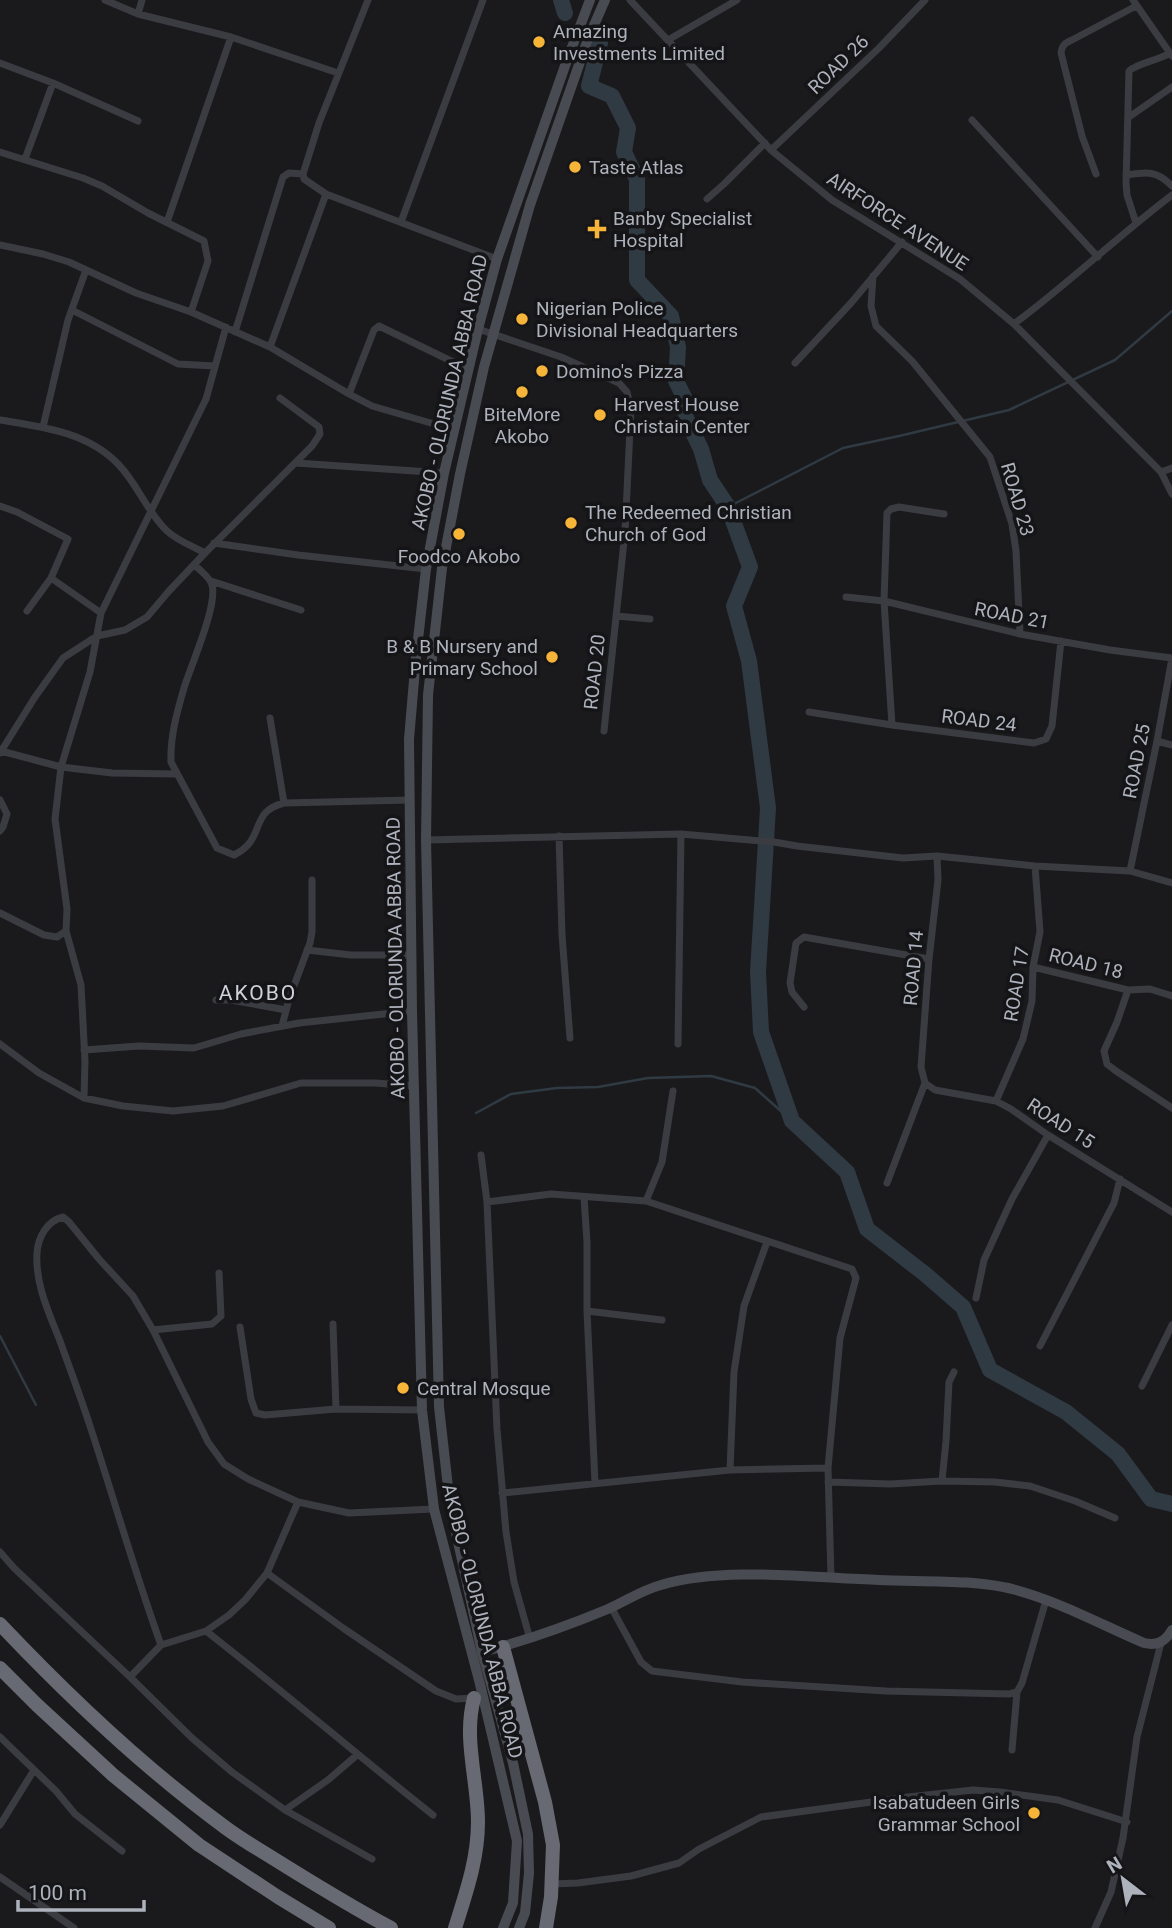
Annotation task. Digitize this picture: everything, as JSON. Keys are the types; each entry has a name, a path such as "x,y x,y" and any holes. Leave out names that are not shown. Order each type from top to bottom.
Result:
{"highway":[{"path":"0,1624 44,1671 100,1724 166,1781 228,1829 334,1897 391,1928"},
{"path":"503,1647 545,1802 553,1846 551,1897 546,1928"},
{"path":"0,1668 113,1775 200,1845 329,1928"},
{"path":"455,1928 471,1877 477,1846 478,1819 470,1712 477,1691"}],"main road":[{"name":"AKOBO - OLORUNDA ABBA ROAD","path":"503,1928 513,1903 517,1841 477,1691 434,1509 422,1410 412,1011 409,739 426,569 444,473 478,329 497,259 590,0"},
{"name":"AKOBO - OLORUNDA ABBA ROAD","path":"519,1928 525,1913 529,1873 528,1834 513,1763 482,1652 450,1505 439,1407 428,992 428,695 442,568 484,367 530,205 588,39 605,0"},
{"path":"432,537 447,540"},
{"path":"412,992 428,992"},
{"path":"425,1430 441,1429"},
{"path":"482,1652 530,1639 662,1584 700,1577 751,1575 934,1581 996,1586 1046,1600 1144,1643 1160,1643 1172,1630"}],"street":[{"path":"105,0 138,14 231,37 338,73"},
{"path":"138,14 142,0"},
{"path":"368,0 319,123 303,179 326,194 497,259"},
{"path":"401,222 483,0"},
{"name":"AIRFORCE AVENUE","path":"630,0 771,150 832,200 960,279 1014,324 1161,472"},
{"path":"668,40 737,0"},
{"name":"ROAD 26","path":"771,150 879,48 925,0"},
{"path":"1096,174 1082,136 1062,48 1134,3 1171,55 1129,71 1126,175 1127,195 1136,223"},
{"path":"167,222 231,37"},
{"path":"0,63 138,121"},
{"path":"25,159 53,83"},
{"path":"1129,117 1172,86"},
{"path":"972,120 1098,257"},
{"path":"707,199 765,143"},
{"path":"0,152 102,186 204,241 208,261 191,312"},
{"path":"235,332 283,177 289,173 303,174"},
{"path":"1126,175 1153,173 1163,177 1172,186"},
{"path":"270,347 326,194"},
{"path":"1014,324 1172,195"},
{"path":"795,363 902,242"},
{"path":"0,245 43,254 136,293 191,312 270,347 372,406 455,430"},
{"path":"43,427 72,310 86,270"},
{"name":"ROAD 23","path":"873,276 871,306 876,326 912,361 990,457 1012,524 1020,634"},
{"path":"72,310 178,364 215,366"},
{"path":"349,394 374,330 379,326 469,368"},
{"path":"84,1098 81,985 66,931 68,909 55,819 61,767 90,672 101,613 206,399 226,327"},
{"path":"478,329 494,333"},
{"name":"ROAD 20","path":"494,333 561,357 619,383 627,391 631,421 625,532 604,732"},
{"path":"176,774 112,773 61,767 0,752 63,658 97,636 125,630 148,617 214,543 318,439 321,431 316,423 280,398"},
{"path":"0,421 75,435 109,456 121,467 167,530 180,541 205,553"},
{"path":"296,463 444,473"},
{"path":"1172,468 1161,472 1172,494"},
{"path":"0,506 18,512 68,539 51,578 27,611"},
{"path":"892,725 884,601 887,513 899,507 944,514"},
{"path":"214,543 426,569"},
{"path":"195,565 211,581 302,610"},
{"path":"51,578 101,613"},
{"path":"211,581 213,598 184,687 170,748 170,762 216,848 234,855 243,851 255,837 265,811 275,805 410,800"},
{"name":"ROAD 21","path":"846,597 884,601 1020,634 1172,658"},
{"name":"ROAD 20","path":"616,616 650,619"},
{"name":"ROAD 24","path":"809,712 1034,743 1046,739 1052,726 1062,641"},
{"name":"ROAD 25","path":"1130,871 1172,658"},
{"path":"271,718 284,803"},
{"path":"1157,741 1172,746"},
{"path":"0,800 7,814 4,827 0,831"},
{"path":"426,840 681,834 903,858 937,856 1035,866 1130,871 1172,883"},
{"path":"678,1044 681,834"},
{"path":"558,836 570,1038"},
{"name":"ROAD 14","path":"925,1083 920,1067 939,880 937,856"},
{"name":"ROAD 17","path":"996,1101 1023,1039 1032,1001 1033,967 1040,932 1035,866"},
{"path":"282,1026 312,932 312,880"},
{"path":"0,913 44,935 57,937 66,931"},
{"path":"804,1007 792,992 790,983 796,943 804,937 929,959"},
{"path":"307,950 351,955 411,956"},
{"name":"ROAD 18","path":"1033,967 1128,990 1150,989 1172,996"},
{"path":"1128,990 1104,1051 1107,1063 1172,1108"},
{"path":"216,1000 231,1000 286,1010"},
{"path":"84,1050 139,1046 194,1048 241,1034 311,1021 412,1011"},
{"path":"0,1044 38,1073 84,1098 123,1106 173,1111 223,1106 301,1083 364,1082 415,1086"},
{"path":"887,1183 925,1083"},
{"name":"ROAD 15","path":"925,1083 935,1090 996,1101 1172,1212"},
{"path":"646,1201 662,1162 673,1091"},
{"path":"976,1298 984,1259 1012,1199 1048,1135"},
{"path":"481,1155 487,1202 492,1343 502,1493 510,1560 530,1639"},
{"path":"1040,1346 1114,1203 1120,1179"},
{"path":"487,1202 551,1194 646,1201 852,1269 856,1278 839,1338 828,1468 831,1578"},
{"path":"584,1197 595,1483"},
{"path":"161,1645 40,1283 37,1252 40,1238 47,1225 56,1219 63,1217 69,1222 133,1296 153,1330 208,1443 223,1464 298,1502 349,1513 434,1509"},
{"path":"730,1470 734,1372 744,1306 767,1242"},
{"path":"153,1330 212,1324 217,1321 221,1316 219,1273"},
{"path":"587,1311 662,1320"},
{"path":"333,1324 336,1409"},
{"path":"1142,1385 1172,1325"},
{"path":"240,1327 251,1399 256,1413 265,1415 336,1409 422,1410"},
{"path":"942,1480 949,1382 954,1372"},
{"path":"502,1493 730,1470 828,1468"},
{"path":"828,1482 890,1484 942,1480 1030,1486 1115,1518"},
{"path":"130,1677 161,1645 206,1631 238,1607 267,1573 298,1502"},
{"path":"0,1552 192,1738 285,1810 372,1859"},
{"path":"267,1573 436,1690 456,1699 477,1691"},
{"path":"1012,1750 1017,1692 1046,1600"},
{"path":"611,1607 641,1662 652,1671 742,1682 886,1691 1017,1692"},
{"path":"206,1631 433,1815"},
{"path":"1095,1928 1111,1892 1127,1822 1137,1737 1160,1643"},
{"path":"0,1737 56,1791 75,1814 122,1850"},
{"path":"285,1810 328,1780 357,1755"},
{"path":"0,1825 34,1770"},
{"path":"551,1884 631,1876 679,1863 699,1849 761,1817 973,1790 1058,1800 1127,1822"},
{"path":"0,1877 69,1927"}],"waterway":[{"path":"561,0 565,13"},
{"path":"600,43 589,86 612,96 628,128 624,152 637,179 637,280 671,316 678,347 676,381 684,397 686,418 701,449 710,480 728,507 750,567 734,606 749,661 768,808 758,972 761,1032 792,1121 847,1172 867,1229 963,1307 990,1370 1066,1412 1118,1454 1151,1499 1172,1504"},
{"path":"728,507 843,448 1009,410 1115,360 1172,311"},
{"path":"476,1113 511,1094 557,1088 598,1087 648,1078 711,1076 755,1088 792,1121"},
{"path":"0,1336 36,1405"}],"place":[{"name":"Amazing Investments Limited","path":"539,42"},
{"name":"Taste Atlas","path":"575,167"},
{"name":"Banby Specialist Hospital","path":"597,229"},
{"name":"Nigerian Police Divisional Headquarters","path":"522,319"},
{"name":"Domino's Pizza","path":"542,371"},
{"name":"BiteMore Akobo","path":"522,392"},
{"name":"Harvest House Christain Center","path":"600,415"},
{"name":"The Redeemed Christian Church of God","path":"571,523"},
{"name":"Foodco Akobo","path":"459,534"},
{"name":"B & B Nursery and Primary School","path":"552,657"},
{"name":"Central Mosque","path":"403,1388"},
{"name":"Isabatudeen Girls Grammar School","path":"1034,1813"}],"district":[{"name":"AKOBO","path":"258,993"}]}
